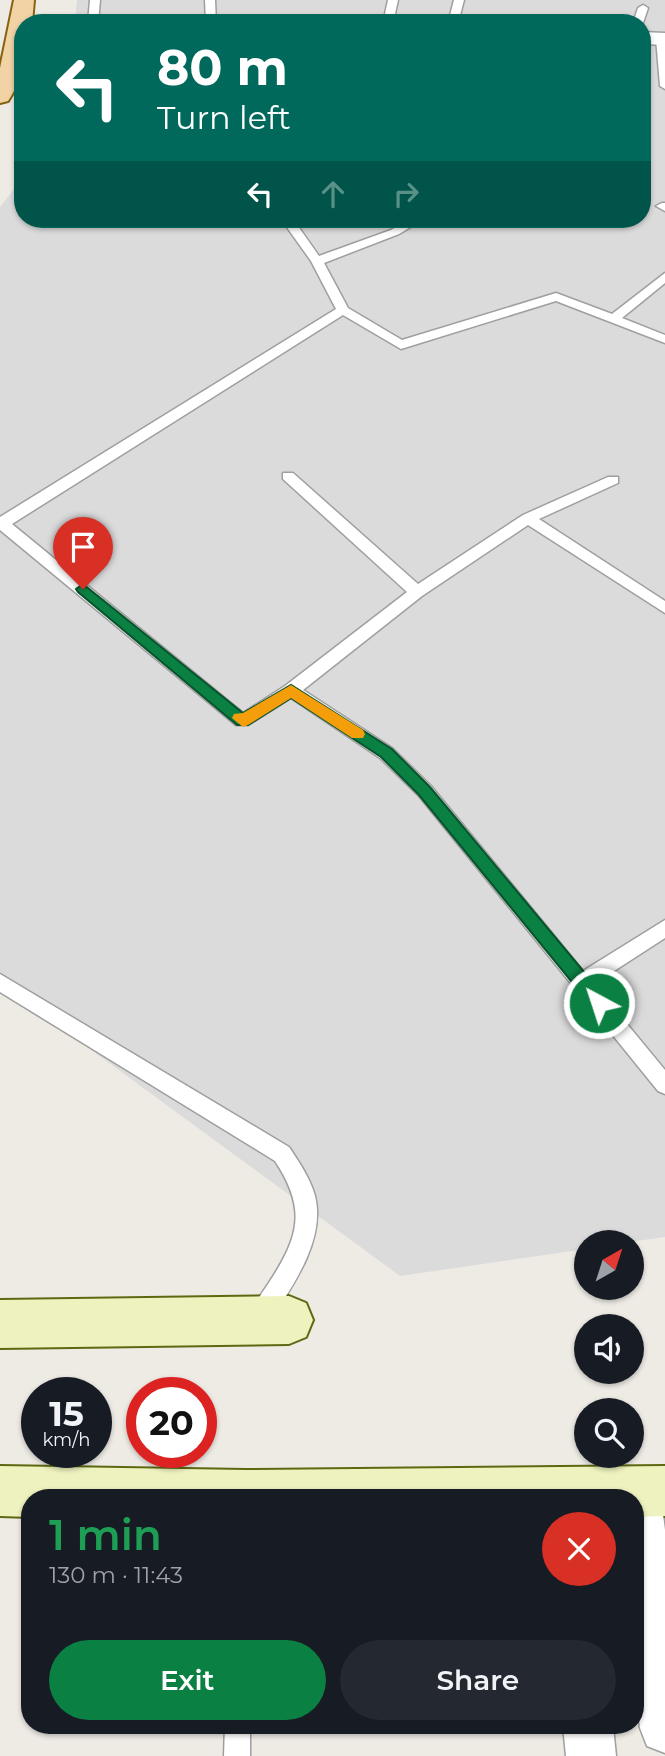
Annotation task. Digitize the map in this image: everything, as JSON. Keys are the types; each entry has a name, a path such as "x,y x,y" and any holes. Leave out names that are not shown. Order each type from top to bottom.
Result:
{"main road":[{"path":"0,96 10,75 13,52"},
{"path":"0,1324 273,1321"},
{"path":"0,1491 21,1491"}],"street":[{"path":"651,1492 665,1728"},
{"path":"589,1734 591,1756"}],"lane":[{"path":"641,14 643,8"},
{"path":"656,38 665,86"},
{"path":"293,228 317,261 343,310 401,345 556,297 665,339"},
{"path":"317,261 402,228"},
{"path":"614,319 665,276"},
{"path":"343,310 2,522 243,721 291,690 417,592 528,518 613,480"},
{"path":"288,476 417,592"},
{"path":"528,518 665,608"},
{"path":"291,690 386,753 425,791 665,1085"},
{"path":"581,982 665,928"},
{"path":"0,982 282,1154 299,1180 306,1203 301,1244 286,1278 273,1321"},
{"path":"237,1756 238,1734"}],"shaded area":[{"path":"77,0 665,0 665,1237 644,1240 644,1230 574,1230 574,1251 400,1276 0,983 0,207 14,189 14,228 651,228 651,14 76,14"}],"slow traffic":[{"path":"239,718 243,721 291,690 357,734"}],"route":[{"path":"83,589 243,721 291,690 386,753 425,791 599,1003"}]}
